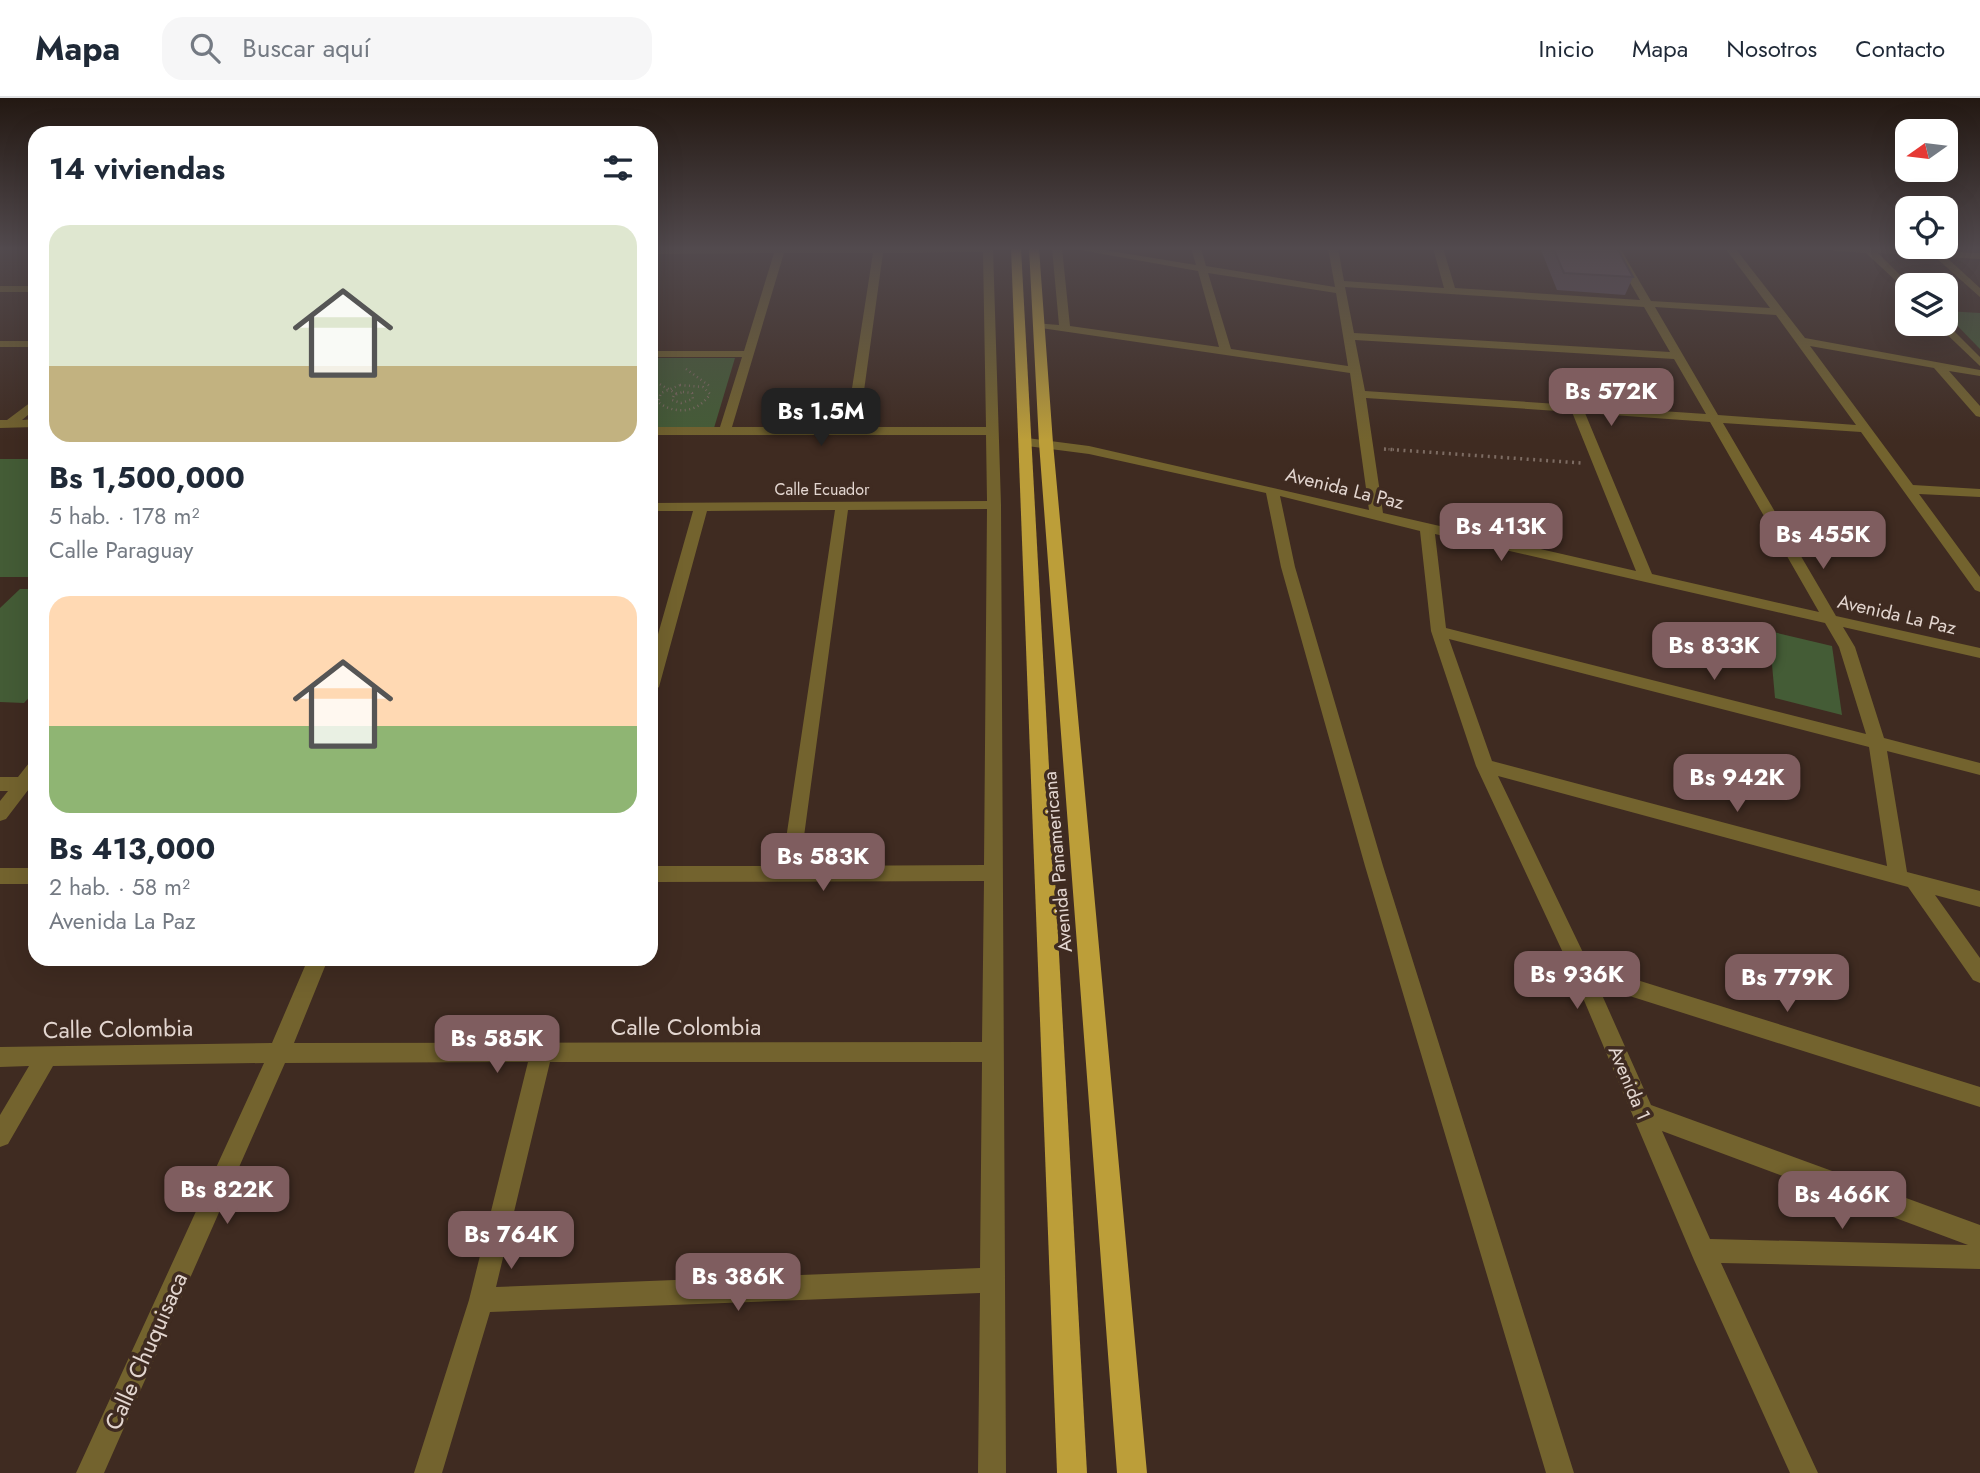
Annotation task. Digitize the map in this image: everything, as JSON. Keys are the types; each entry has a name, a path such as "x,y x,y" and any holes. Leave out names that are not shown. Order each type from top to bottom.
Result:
{"highway":[{"name":"Avenida Panamericana","path":"1023,312 1132,1473"},
{"name":"Avenida Panamericana","path":"1037,312 1036,442 1072,1473"}],"street":[{"path":"725,431 761,312"},
{"path":"852,431 869,312"},
{"path":"989,312 994,505 992,1473"},
{"path":"1063,312 1065,328"},
{"path":"1215,312 1226,351"},
{"path":"1344,312 1369,448 1377,516"},
{"path":"1651,312 1847,647 1877,743 1907,880 1980,974"},
{"path":"1779,312 1980,587"},
{"path":"1038,325 1354,370"},
{"path":"1348,336 1676,356"},
{"path":"1953,336 1980,363"},
{"path":"1801,341 1980,373"},
{"path":"0,344 28,344"},
{"path":"658,354 748,354"},
{"path":"1938,366 1980,412"},
{"path":"1360,394 1865,429"},
{"path":"6,424 28,408"},
{"path":"1577,409 1646,578"},
{"path":"6,424 28,423"},
{"path":"658,431 990,431"},
{"name":"Avenida La Paz","path":"1036,442 1272,490 1427,528 1980,653"},
{"path":"1908,489 1980,493"},
{"path":"1272,490 1288,567 1371,853 1560,1473"},
{"name":"Calle Ecuador","path":"658,507 994,505"},
{"path":"790,873 842,506"},
{"path":"658,662 701,507"},
{"name":"Avenida 1","path":"1427,528 1439,631 1485,766 1582,971 1703,1251 1804,1473"},
{"path":"1439,631 1980,769"},
{"path":"1485,766 1980,899"},
{"path":"0,814 28,777"},
{"path":"0,784 23,784"},
{"path":"658,874 994,873"},
{"path":"0,876 28,876"},
{"name":"Calle Chuquisaca","path":"90,1473 279,1053 315,966"},
{"path":"1582,971 1980,1097"},
{"name":"Calle Colombia","path":"0,1057 279,1053 541,1055 994,1052"},
{"path":"428,1473 481,1300 541,1055"},
{"path":"0,1136 47,1056"},
{"path":"1643,1113 1980,1237"},
{"path":"1703,1251 1980,1257"},
{"path":"481,1300 992,1280"}],"path":[{"path":"679,364 711,387"},
{"path":"658,384 677,394 690,392 694,397 688,402 677,403 672,399 677,394"},
{"path":"703,387 710,394 705,403 682,411 666,409 658,402 661,393 680,385 719,387"},
{"path":"1369,448 1598,465"}],"green space":[{"path":"1958,312 1980,313 1980,349 1958,326"},
{"path":"658,358 735,358 714,428 658,427"},
{"path":"0,459 28,459 28,577 0,577"},
{"path":"20,589 28,589 28,699 24,703 0,702 0,608"},
{"path":"1769,631 1832,646 1842,715 1775,698"}]}
